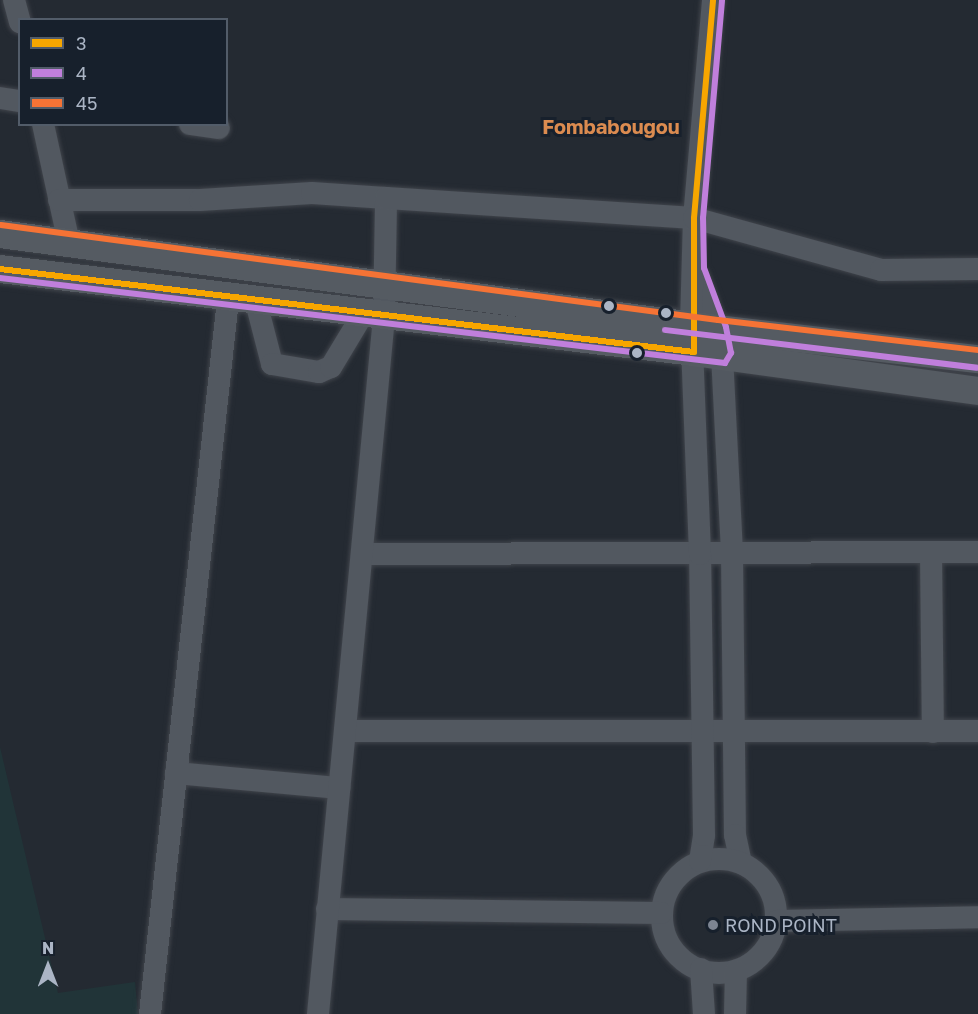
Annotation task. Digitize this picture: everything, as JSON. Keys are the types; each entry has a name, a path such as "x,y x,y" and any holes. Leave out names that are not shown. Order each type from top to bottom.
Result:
{"main road":[{"path":"0,234 387,283 978,391"},
{"path":"0,269 228,299 374,315 978,359"}],"street":[{"path":"14,0 19,18"},
{"path":"713,0 694,218 695,270 706,340 732,554 735,835 741,862"},
{"path":"0,98 18,101"},
{"path":"43,126 69,243"},
{"path":"204,126 219,128"},
{"path":"59,200 200,200 312,193 694,218 881,270 978,269"},
{"path":"256,302 272,364 319,372 331,367 374,315 387,283 386,198"},
{"path":"150,1014 228,299"},
{"path":"318,1014 363,554 374,315"},
{"path":"700,861 704,836 700,554 706,340"},
{"path":"931,552 933,732"},
{"path":"363,554 978,552"},
{"path":"345,730 978,731"},
{"path":"176,773 339,788"},
{"path":"722,858 741,862 762,877 774,897 777,921 774,936 760,957 736,971 710,973 684,962 666,939 661,913 669,887 682,871 700,861 722,858"},
{"path":"327,909 661,913"},
{"path":"777,921 978,917"},
{"path":"701,969 704,1014"},
{"path":"735,1014 736,971"}],"green space":[{"path":"0,747 58,993 135,982 138,1014 0,1014"}],"transit line":[{"name":"3","path":"0,269 694,352 694,218 713,0"},
{"name":"4","path":"0,278 725,363 731,353 726,327 704,268 703,218 722,1"},
{"name":"45","path":"1,225 718,320 978,350"},
{"name":"4","path":"665,330 977,368"}],"place":[{"name":"ROND POINT","path":"713,925"}],"district":[{"name":"Fombabougou","path":"611,126"}]}
